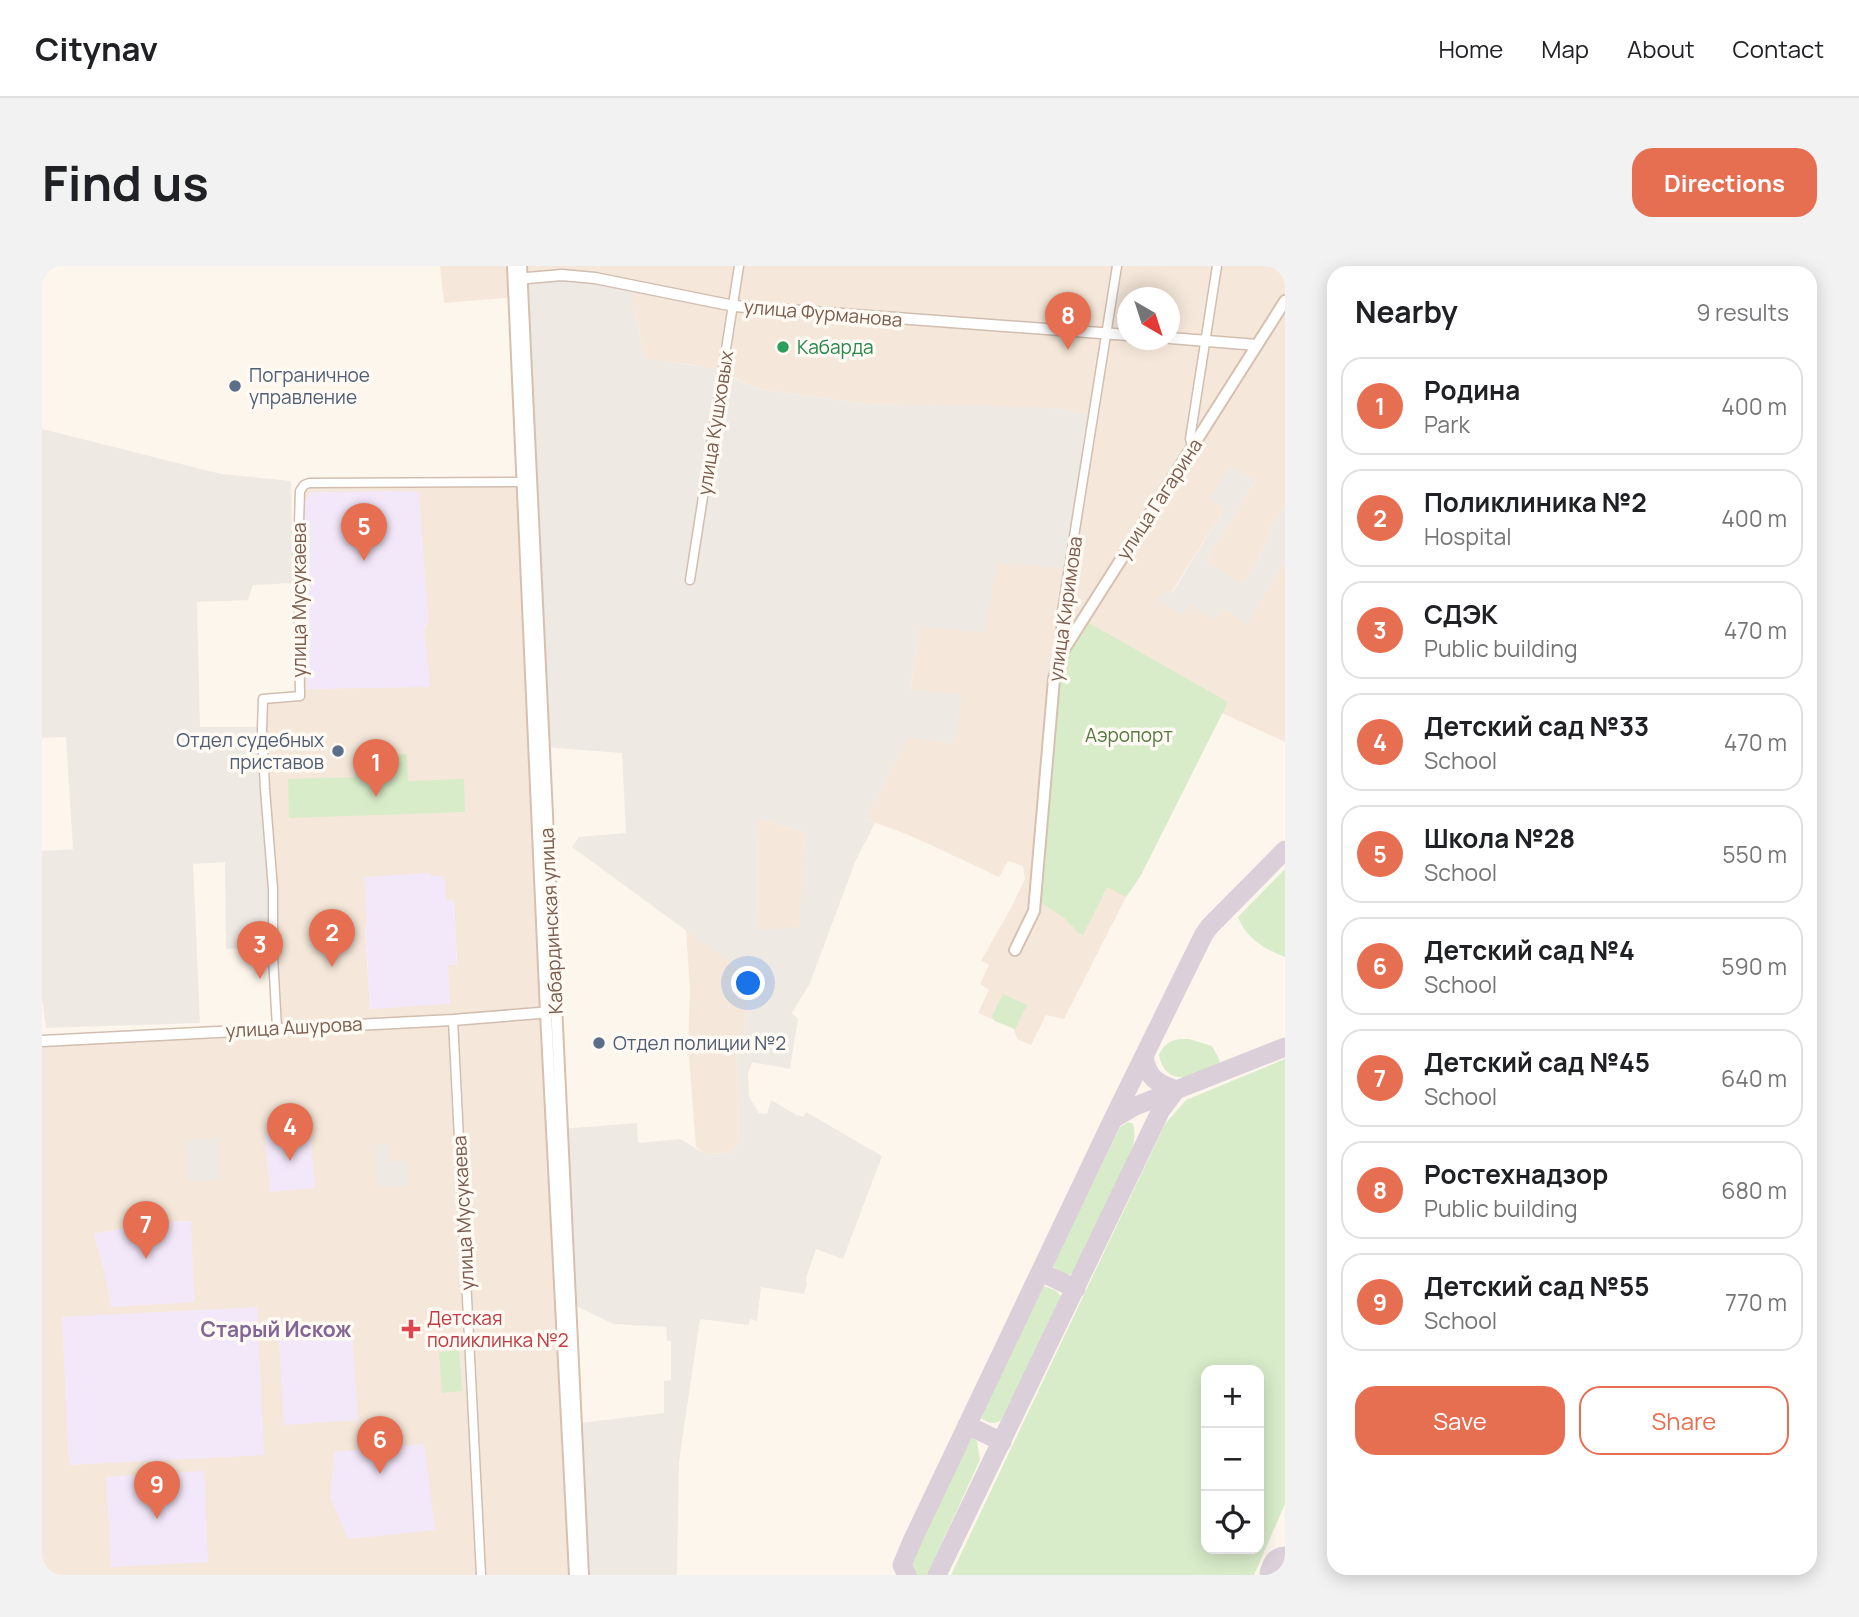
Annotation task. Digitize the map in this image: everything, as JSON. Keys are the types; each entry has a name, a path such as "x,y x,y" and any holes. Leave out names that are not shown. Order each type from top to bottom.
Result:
{"main road":[{"name":"Кабардинская улица","path":"513,266 517,279 527,482 575,1575"},
{"name":"Кабардинская улица","path":"517,279 520,266"},
{"name":"улица Гагарина","path":"1060,654 1285,301"},
{"name":"улица Киримова","path":"1016,950 1034,911 1054,679 1060,654"},
{"name":"Кабардинская улица","path":"551,1012 583,1575"}],"street":[{"name":"улица Кушховых","path":"690,580 739,266"},
{"name":"улица Киримова","path":"1060,654 1061,618 1117,266"},
{"path":"1192,446 1190,439 1217,266"},
{"name":"улица Фурманова","path":"517,279 562,275 595,278 734,306 1117,334"},
{"path":"1180,339 1257,345"},
{"name":"улица Мусукаева","path":"277,1028 273,889 262,730 263,699 300,696 300,491 309,483 527,482"},
{"name":"улица Ашурова","path":"42,1041 453,1020 551,1012"},
{"name":"улица Мусукаева","path":"453,1020 481,1575"}],"shaded area":[{"path":"440,266 513,266 515,297 444,303"},
{"path":"521,266 1285,266 1285,506 1271,527 1259,558 1243,585 1206,561 1256,480 1228,466 1224,509 1171,593 1159,600 1223,608 1247,623 1285,561 1285,742 1222,713 1141,875 1126,897 1064,1019 1046,1015 1031,1045 1017,1039 1014,1029 978,1013 989,990 980,984 989,965 981,961 1025,879 1023,866 1008,861 999,877 909,835 865,819 909,736 955,744 910,691 920,626 997,563 1081,414 1062,409 865,404 758,389 723,372 695,365 644,359 633,310 521,278"},
{"path":"539,276 632,285 633,310 644,358 712,368 758,389 865,404 1031,407 1094,414 1069,569 997,563 985,632 920,627 910,690 962,695 955,744 909,737 865,819 875,823 855,862 810,983 792,1013 798,1019 790,1069 752,1062 748,1074 749,1097 759,1113 767,1114 771,1100 798,1116 803,1117 806,1112 882,1156 843,1259 816,1249 806,1278 804,1294 761,1287 757,1321 750,1319 749,1325 700,1319 679,1461 677,1575 583,1575 561,1129 637,1123 638,1143 680,1139 705,1154 731,1153 739,1142 737,1054 744,1039 751,978 572,847 579,837 626,833 622,753 543,747 521,278","holes":["757,820 804,832 800,927 758,930","576,1306 614,1324 666,1327 667,1341 671,1341 671,1380 664,1381 664,1413 580,1423"]},
{"path":"42,429 221,474 291,481 293,583 253,585 248,600 197,602 200,727 258,727 269,858 269,946 226,949 225,862 193,864 200,1023 46,1028 42,999 42,851 73,849 66,737 42,738"},
{"path":"1229,466 1256,480 1206,561 1243,584 1259,558 1271,527 1285,506 1285,561 1247,624 1223,608 1216,620 1190,604 1182,615 1158,600 1166,589 1172,593 1224,509 1209,498"},
{"path":"523,483 575,1575 42,1575 42,1041 276,1028 263,699 299,696 302,487","holes":["411,491 428,620 424,630","429,873 446,901 454,901 457,964 448,965 370,1009 365,928 367,922","190,1221 194,1302 105,1273 94,1234 151,1223"]},
{"path":"311,492 419,493 428,620 424,630 430,687 307,689 304,502"},
{"path":"757,820 804,832 801,927 758,931"},
{"path":"429,873 430,876 444,876 446,901 454,900 457,964 448,965 450,1004 370,1009 364,877"},
{"path":"686,930 751,977 744,1039 737,1054 739,1142 731,1153 704,1154 696,1147 688,1045 690,991"},
{"path":"310,1131 315,1188 270,1192 265,1135"},
{"path":"219,1138 221,1180 188,1182 186,1140"},
{"path":"388,1143 389,1161 408,1161 409,1186 377,1187 375,1144"},
{"path":"191,1221 194,1302 111,1307 94,1234 151,1223"},
{"path":"257,1307 264,1455 69,1465 62,1317"},
{"path":"352,1335 358,1420 284,1425 279,1340"},
{"path":"424,1444 435,1530 348,1539 330,1497 334,1452"},
{"path":"204,1471 208,1562 111,1567 106,1477"}],"green space":[{"name":"Аэропорт","path":"1089,623 1228,702 1141,875 1126,897 1107,887 1083,935 1040,902 1061,673 1066,659"},
{"path":"407,754 408,781 464,779 465,812 289,818 288,779 355,777 355,756"},
{"path":"1285,869 1285,957 1257,942 1246,931 1238,917"},
{"path":"1003,994 1027,1005 1015,1029 995,1021 992,1016"},
{"path":"1180,1039 1212,1046 1220,1061 1217,1066 1191,1076 1182,1077 1168,1073 1159,1055 1167,1044"},
{"path":"1285,1059 1285,1504 1264,1552 1264,1365 1201,1365 1201,1554 1263,1554 1254,1575 951,1575 1165,1124 1186,1100"},
{"path":"1129,1122 1133,1124 1134,1132 1130,1155 1074,1272 1064,1275 1053,1266 1120,1127"},
{"path":"1044,1286 1055,1290 1062,1297 1001,1420 988,1422 980,1418"},
{"path":"459,1350 462,1391 442,1393 439,1352"},
{"path":"971,1436 977,1441 980,1460 927,1575 916,1575 911,1563"}],"taxiway":[{"path":"907,1575 902,1565 913,1539 1204,934 1285,850"},
{"path":"1113,1119 1133,1107 1285,1047"},
{"path":"1144,1057 1154,1079 1176,1090"},
{"path":"937,1575 1161,1110 1176,1090"},
{"path":"1041,1272 1076,1289"},
{"path":"967,1425 1002,1442"}],"runway":[{"path":"1283,1575 1285,1570"}],"place":[{"name":"Кабарда","path":"783,347"},
{"name":"Ростехнадзор","path":"1068,350"},
{"name":"Пограничное управление","path":"235,386"},
{"name":"Школа №28","path":"364,561"},
{"name":"Отдел судебных приставов","path":"338,751"},
{"name":"Родина","path":"376,797"},
{"name":"Поликлиника №2","path":"332,967"},
{"name":"СДЭК","path":"260,979"},
{"name":"Отдел полиции №2","path":"599,1043"},
{"name":"Детский сад №33","path":"290,1161"},
{"name":"Детский сад №45","path":"146,1259"},
{"name":"Детская поликлинка №2","path":"411,1329"},
{"name":"Детский сад №4","path":"380,1474"},
{"name":"Детский сад №55","path":"157,1519"}],"district":[{"name":"Старый Искож","path":"276,1330"}]}
